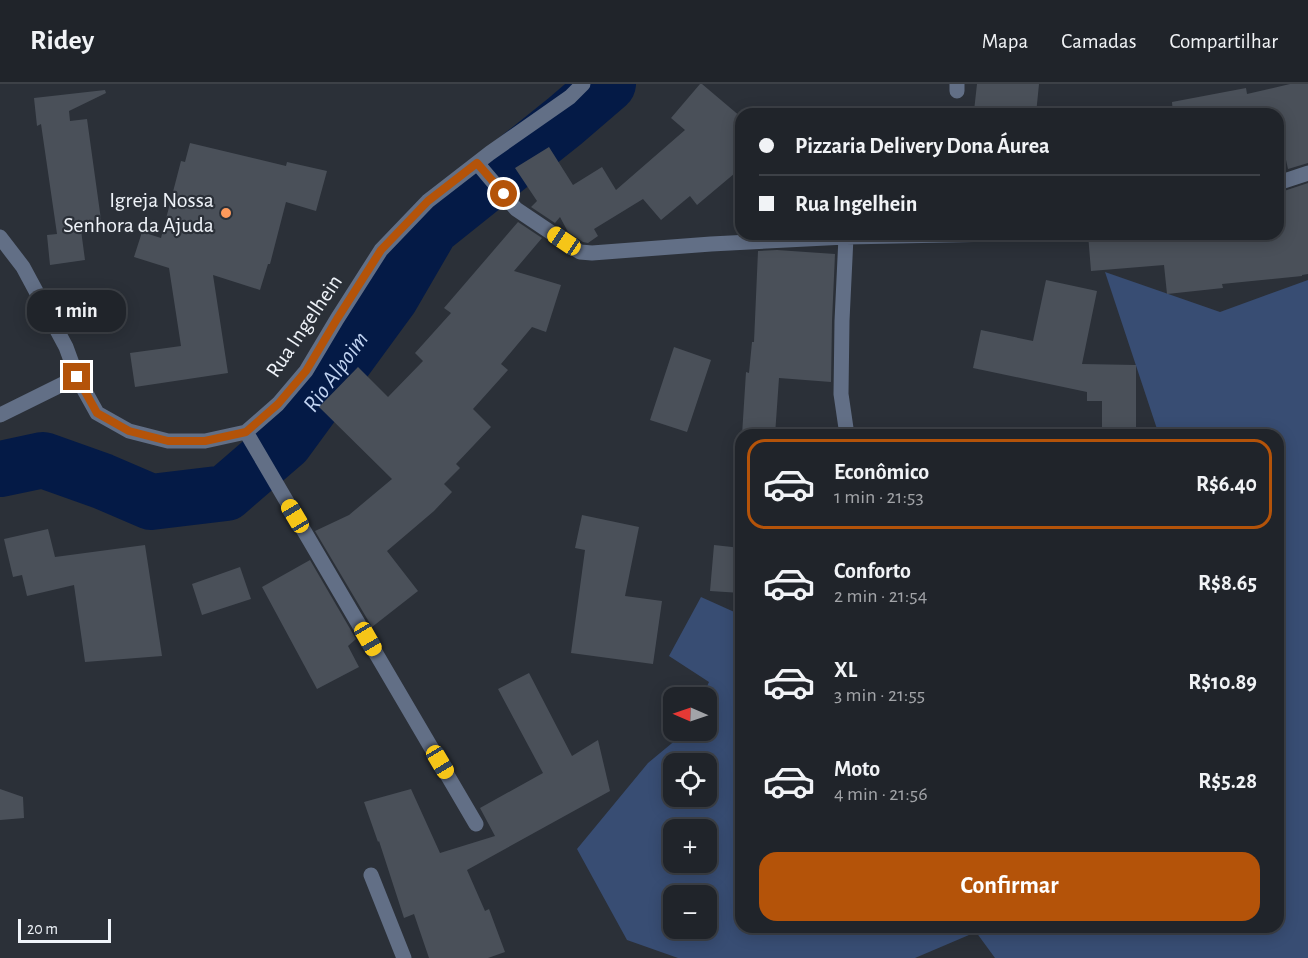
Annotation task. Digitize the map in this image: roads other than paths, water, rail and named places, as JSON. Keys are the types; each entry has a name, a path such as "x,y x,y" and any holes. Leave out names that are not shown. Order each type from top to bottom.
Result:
{"street":[{"name":"Rua Ingelhein","path":"0,237 23,267 66,347 77,377 97,413 129,431 168,441 205,441 246,433 278,404 306,371 381,250 428,201 536,119 570,97 583,84"},
{"path":"478,164 516,209 580,252 788,240"},
{"path":"1284,181 1308,173"},
{"path":"845,429 842,394 842,321 846,240"},
{"path":"0,415 77,377"},
{"path":"246,433 476,824"},
{"path":"371,875 404,958"}],"waterway":[{"name":"Rio Alpoim","path":"0,469 43,460 102,481 151,502 226,493 285,442 391,297 431,228 608,84"}],"place":[{"name":"Igreja Nossa Senhora da Ajuda","path":"226,213"}]}
